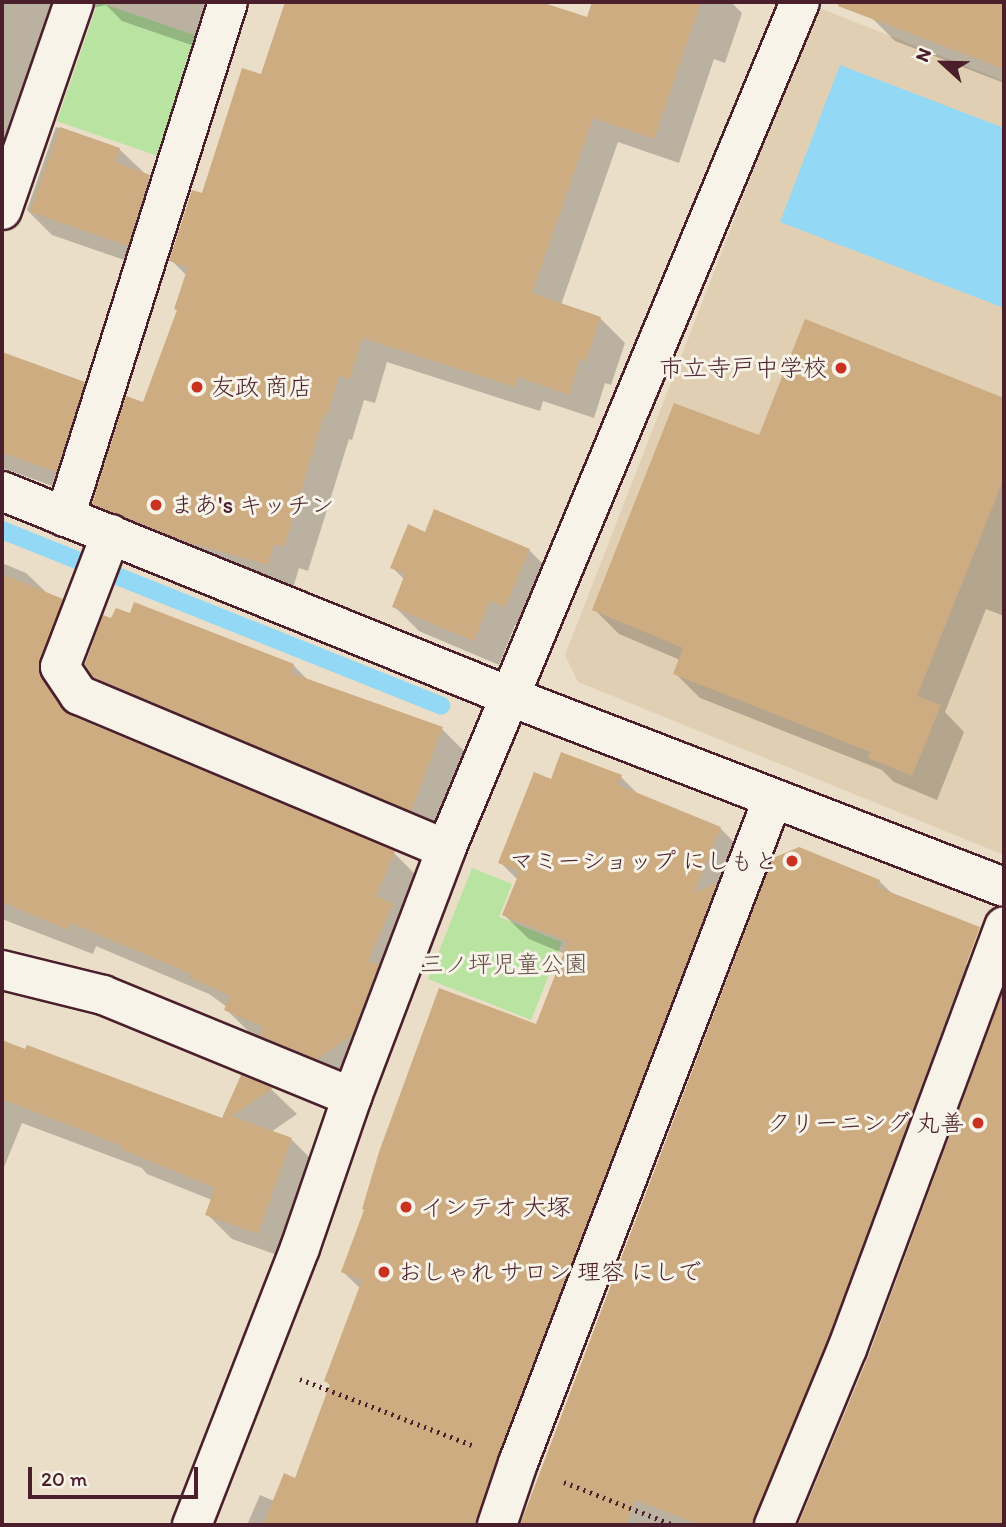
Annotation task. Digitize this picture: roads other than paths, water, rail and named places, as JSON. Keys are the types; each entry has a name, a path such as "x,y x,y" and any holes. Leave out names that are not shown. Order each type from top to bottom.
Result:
{"street":[{"path":"2,210 74,2"},
{"path":"65,517 228,2"},
{"path":"192,1525 300,1248 352,1097 446,849 800,2"},
{"path":"2,491 511,697 1004,887"},
{"path":"111,534 60,667 79,695 446,849"},
{"path":"497,1525 517,1463 773,799"},
{"path":"774,1525 852,1336 1004,926"},
{"path":"2,970 103,995 352,1097"}],"water":[{"path":"840,65 1004,128 1004,308 780,222"}],"waterway":[{"path":"2,530 441,706"}],"place":[{"name":"市立寺戸中学校","path":"841,368"},
{"name":"友政 商店","path":"197,387"},
{"name":"まあ's キッチン","path":"156,505"},
{"name":"マミーショップ にしもと","path":"792,861"},
{"name":"クリーニング 丸善","path":"978,1123"},
{"name":"インテオ 大塚","path":"406,1207"},
{"name":"おしゃれ サロン 理容 にしで","path":"384,1272"}],"park label":[{"name":"三ノ坪児童公園","path":"504,964"}]}
